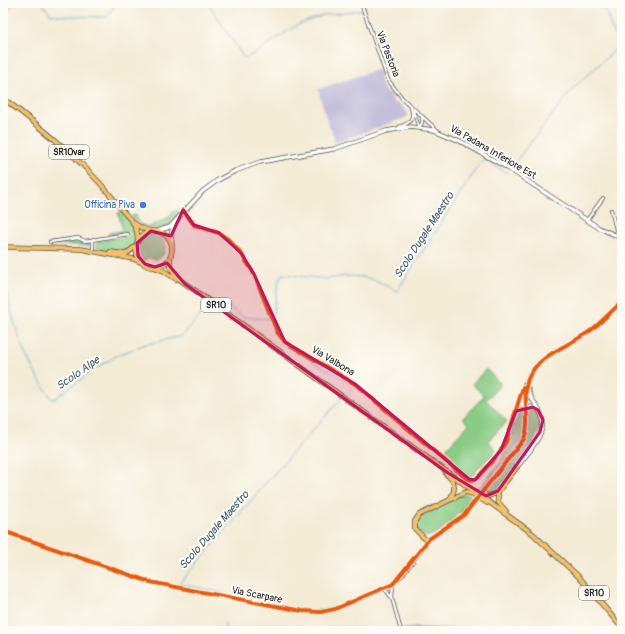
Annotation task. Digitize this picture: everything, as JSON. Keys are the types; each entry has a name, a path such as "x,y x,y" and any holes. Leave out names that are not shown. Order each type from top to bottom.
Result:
{"main road":[{"name":"SR10var","path":"3,98 69,151 100,183 130,219 137,232 137,243"},
{"name":"SR10var","path":"130,219 142,228 152,231"},
{"path":"3,247 62,247 93,250 136,259 152,267 163,265 170,258 172,244 167,235 157,231 152,231 144,234 131,251 126,254 104,252"},
{"path":"137,243 138,256 145,264"},
{"name":"SR10","path":"170,258 172,272 185,284"},
{"name":"SR10","path":"152,267 164,271 185,284 521,525 580,577 622,628"},
{"path":"429,458 453,481 454,490 450,499"},
{"path":"448,473 486,496 492,496 498,491 517,467"},
{"path":"498,491 497,498 500,505 521,525"},
{"path":"427,541 415,530 415,519 421,514 464,493 471,493 510,517"}],"street":[{"name":"Via Pastoria","path":"361,3 388,80 410,107 441,132"},
{"name":"Via Pastoria","path":"410,107 419,127"},
{"path":"397,128 405,125 411,120 413,115 410,107"},
{"path":"419,127 423,122 421,116"},
{"name":"Via Padana Inferiore Est","path":"157,231 167,229 175,222 183,210 208,186 242,168 260,162 334,149 397,128 419,127 441,132 460,141 506,167 586,220 620,238"},
{"path":"586,220 603,198"},
{"name":"Via Valbona","path":"183,210 194,225 219,233 229,240 241,253 254,274 278,334 284,342 355,384 470,480 476,479 501,450 509,437 522,388 529,378"},
{"path":"611,210 620,238"},
{"name":"Via Padana Inferiore Est","path":"172,244 171,235 175,222"},
{"path":"50,242 78,238 84,240 128,234"},
{"path":"93,239 93,250"},
{"name":"Via Scarpare","path":"3,531 144,580 302,611 320,612 335,609 385,589 392,584 427,541 461,517 524,440 527,428 527,384 529,378 540,363 590,330 622,302"},
{"path":"517,467 542,429 543,420 529,394 527,384"},
{"path":"518,405 526,401 531,402 538,410"},
{"path":"516,411 526,410 533,407 538,410"},
{"path":"392,584 392,598 401,630"},
{"path":"385,589 392,598"}],"highlighted area":[{"path":"183,210 194,225 219,233 241,253 254,274 285,342 355,384 469,479 475,480 501,450 516,411 533,407 538,410 543,420 540,432 498,491 486,496 448,473 185,284 167,263 155,267 145,264 138,256 137,243 151,231 171,236"}],"shaded area":[{"path":"379,69 381,76 379,77 384,91 386,91 387,94 390,93 394,103 398,103 408,113 407,117 335,143 331,128 329,128 318,89"}],"green space":[{"path":"177,210 179,212 167,227 151,228 140,224 149,227 171,216 170,214"},
{"path":"122,212 132,224 136,233 136,240 132,247 124,252 118,252 97,247 96,242 98,241 131,236 130,231 127,231 128,233 108,235 109,233 123,231 118,213"},
{"path":"136,215 140,224 138,223 131,216"},
{"path":"153,233 165,237 162,240 165,248 164,252 160,258 152,259 148,257 144,261 141,257 139,248 140,244 144,237"},
{"path":"79,239 79,243 89,242 90,246 47,244"},
{"path":"486,369 501,384 486,400 507,421 488,441 497,450 470,478 443,452 469,424 463,418 484,396 472,384"},
{"path":"533,410 539,414 540,422 538,432 533,443 496,491 491,495 484,493 525,441 528,432 528,413"},
{"path":"519,413 524,415 525,427 522,439 480,490 479,489 501,461 512,434 516,435 512,432"},
{"path":"468,494 475,497 459,514 437,532 430,536 424,536 417,530 416,522 420,516 462,495"}],"waterway":[{"path":"3,14 15,3"},
{"path":"42,3 50,14 62,16 107,17 116,3"},
{"path":"208,3 244,58 252,55 297,25 324,15 362,10"},
{"path":"364,3 365,9"},
{"path":"603,3 611,27 620,45"},
{"name":"Scolo Dugale Maestro","path":"511,167 576,85 622,44"},
{"name":"Scolo Dugale Maestro","path":"273,313 279,280 282,274 327,279 346,276 364,277 377,281 397,291 482,160 488,161 504,172 508,172"},
{"name":"Scolo Alpe","path":"3,294 7,294 24,350 36,375 53,400 93,370 116,356 143,345 182,336 202,313 214,314 216,311"},
{"name":"Scolo Alpe","path":"221,304 224,303 243,317 270,319"},
{"name":"Scolo Dugale Maestro","path":"269,316 275,333 285,345 349,383 351,388 346,395"},
{"name":"Scolo Dugale Maestro","path":"262,487 341,399"},
{"name":"Scolo Dugale Maestro","path":"224,593 179,584 261,489"},
{"name":"Scolo Dugale Maestro","path":"225,623 225,631"},
{"path":"396,631 418,629 470,631"}],"cycle path":[{"path":"183,210 194,225 219,233 229,240 241,253 254,274 277,332 285,342 355,384 467,479 473,480 477,478 496,457 506,442 523,387"},
{"path":"3,531 150,582 302,611 321,612 335,609 393,584 429,539 464,515 524,439 527,424 526,386 532,371 539,363 555,351 590,331 622,302"}],"place":[{"name":"Officina Piva","path":"143,205"}]}
